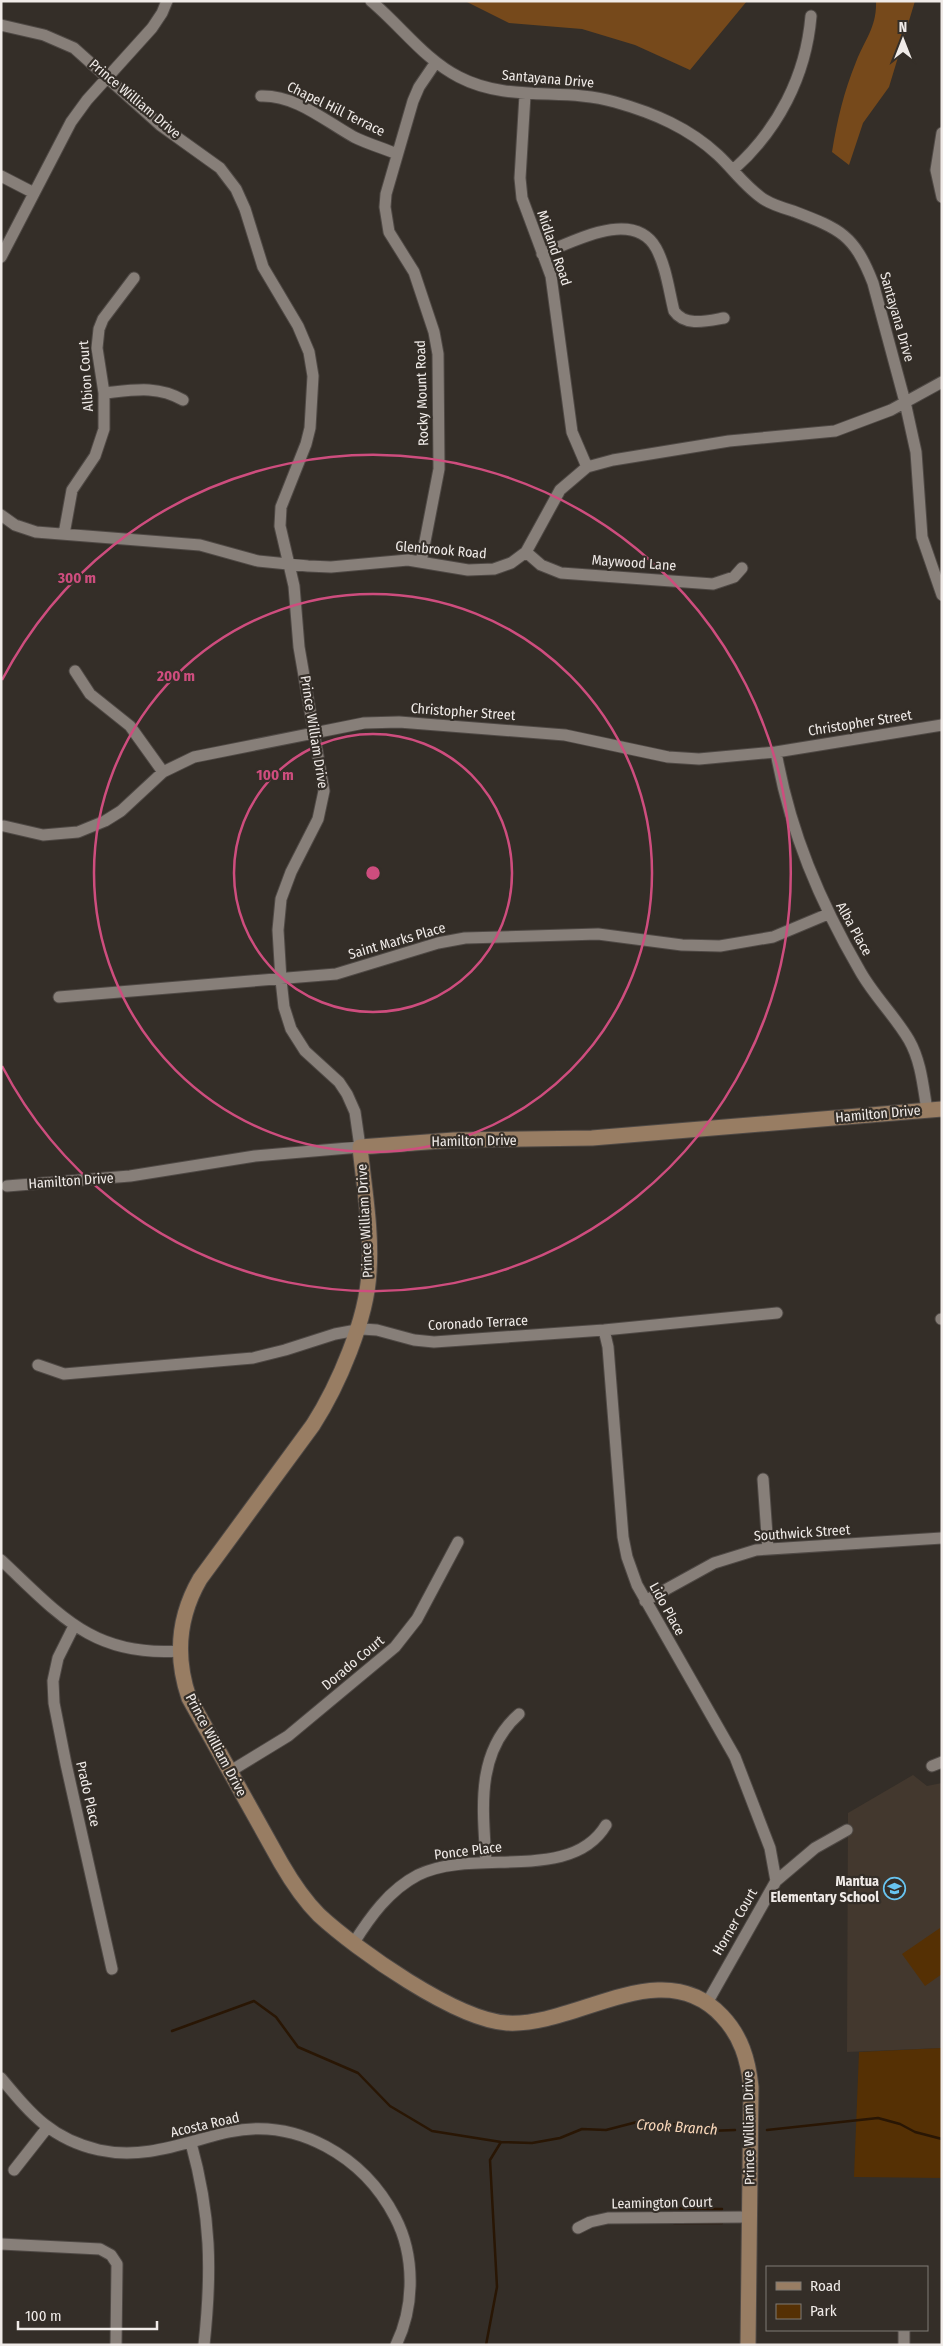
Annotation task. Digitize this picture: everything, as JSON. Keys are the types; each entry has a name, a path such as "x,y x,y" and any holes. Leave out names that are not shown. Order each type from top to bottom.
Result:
{"street":[{"path":"1,257 71,122 152,28 162,13 166,1"},
{"name":"Santayana Drive","path":"370,1 436,62 459,77 476,85 525,95 593,97 643,111 690,132 763,199 832,227 847,237 856,247 873,283 905,402 916,452 922,537 942,596"},
{"path":"733,170 760,144 787,102 809,37 811,16"},
{"name":"Prince William Drive","path":"1,25 44,35 68,44 108,77 160,125 210,158 229,179 243,203 262,267 303,335 311,361 313,388 310,428 306,444 283,501 280,526 296,602 299,647 324,778 323,805 314,830 291,872 281,899 278,930 281,980 284,1007 291,1029 305,1051 339,1082 355,1112 360,1147 370,1271 366,1298 356,1330 325,1408 195,1588 182,1625 179,1651 181,1668 189,1698 229,1772 297,1888 318,1914 353,1944 390,1969 460,2010 495,2021 536,2021 650,1990 676,1991 707,2002 734,2031 744,2049 751,2087 748,2345"},
{"name":"Rocky Mount Road","path":"422,562 439,469 438,354 434,332 414,272 396,246 386,220 386,194 419,87 436,62"},
{"name":"Chapel Hill Terrace","path":"261,96 274,95 290,100 356,138 397,154"},
{"name":"Midland Road","path":"525,95 521,188 524,205 555,294 572,432 587,467"},
{"path":"942,133 936,170 942,197"},
{"path":"1,176 34,193"},
{"path":"542,254 612,229 632,230 642,234 655,247 677,316 689,321 708,321 724,318"},
{"name":"Albion Court","path":"64,534 72,490 99,447 104,429 104,393 97,348 99,329 104,319 134,278"},
{"name":"Glenbrook Road","path":"1,515 25,529 200,545 240,558 289,564 331,567 395,560 422,562 468,570 494,569 511,563 526,552 560,490 587,467 613,460 729,441 835,431 891,410 942,382"},
{"path":"104,393 158,390 169,392 183,400"},
{"name":"Maywood Lane","path":"526,552 551,570 713,584 734,577 742,568"},
{"path":"74,672 90,694 130,726 163,772"},
{"name":"Christopher Street","path":"4,826 43,836 66,834 86,829 121,811 163,772 204,754 364,723 399,722 582,737 646,753 679,758 717,759 776,752 942,725"},
{"name":"Alba Place","path":"776,752 783,791 792,825 828,914 862,974 912,1045 934,1109"},
{"name":"Saint Marks Place","path":"59,997 336,974 438,943 465,938 598,934 682,945 720,946 773,937 828,914"},
{"name":"Hamilton Drive","path":"7,1186 130,1176 256,1156 360,1147 454,1140 592,1138 934,1109"},
{"name":"Coronado Terrace","path":"38,1365 64,1374 253,1358 286,1350 323,1337 356,1330 377,1330 414,1340 434,1342 604,1330 777,1313"},
{"name":"Lido Place","path":"604,1330 608,1347 623,1537 633,1577 735,1756 770,1848 776,1881"},
{"path":"763,1479 768,1549"},
{"name":"Southwick Street","path":"646,1601 714,1563 768,1549 942,1538"},
{"name":"Dorado Court","path":"229,1772 288,1736 395,1647 417,1619 458,1542"},
{"path":"1,1560 74,1626 106,1642 126,1648 152,1651 179,1651"},
{"name":"Prado Place","path":"74,1626 58,1658 53,1681 54,1703 112,1969"},
{"path":"486,1862 483,1806 487,1768 500,1734 519,1714"},
{"name":"Ponce Place","path":"353,1944 386,1900 406,1882 434,1869 486,1862 544,1859 576,1852 593,1842 606,1825"},
{"name":"Horner Court","path":"707,2002 776,1881 815,1848 847,1830"},
{"name":"Acosta Road","path":"1,2078 47,2128 84,2145 114,2152 146,2153 242,2130 289,2133 334,2150 364,2173 389,2204 402,2233 408,2255 409,2299 396,2345"},
{"path":"14,2170 47,2128"},
{"path":"191,2143 205,2205 210,2252 210,2278 204,2345"},
{"name":"Leamington Court","path":"578,2228 590,2222 608,2218 749,2217"},
{"path":"1,2244 100,2249 111,2254 117,2264 116,2345"},
{"path":"904,2331 904,2345"}],"shaded area":[{"path":"465,1 747,1 690,70 635,45 582,29 509,23"},
{"path":"876,1 915,1 889,87 863,123 849,165 832,152 844,95 856,62 870,33 875,18"},
{"name":"Mantua Elementary School","path":"913,1775 927,1786 942,1783 942,2048 847,2052 848,1813"}],"green space":[{"path":"940,1928 942,1974 925,1986 902,1954"},
{"path":"942,2048 942,2178 854,2177 859,2052"}],"waterway":[{"path":"172,2031 254,2001 276,2017 298,2047 358,2073 390,2106 432,2131 501,2142 532,2143 560,2138 582,2129 606,2130 637,2122 686,2125 708,2131 735,2130"},
{"name":"Crook Branch","path":"767,2130 878,2118 900,2124 915,2132 942,2139"},
{"path":"486,2345 497,2287 490,2160 501,2142"},
{"path":"641,2208 722,2209"},
{"path":"674,2223 722,2223"}],"place":[{"name":"Mantua Elementary School","path":"895,1889"}]}
